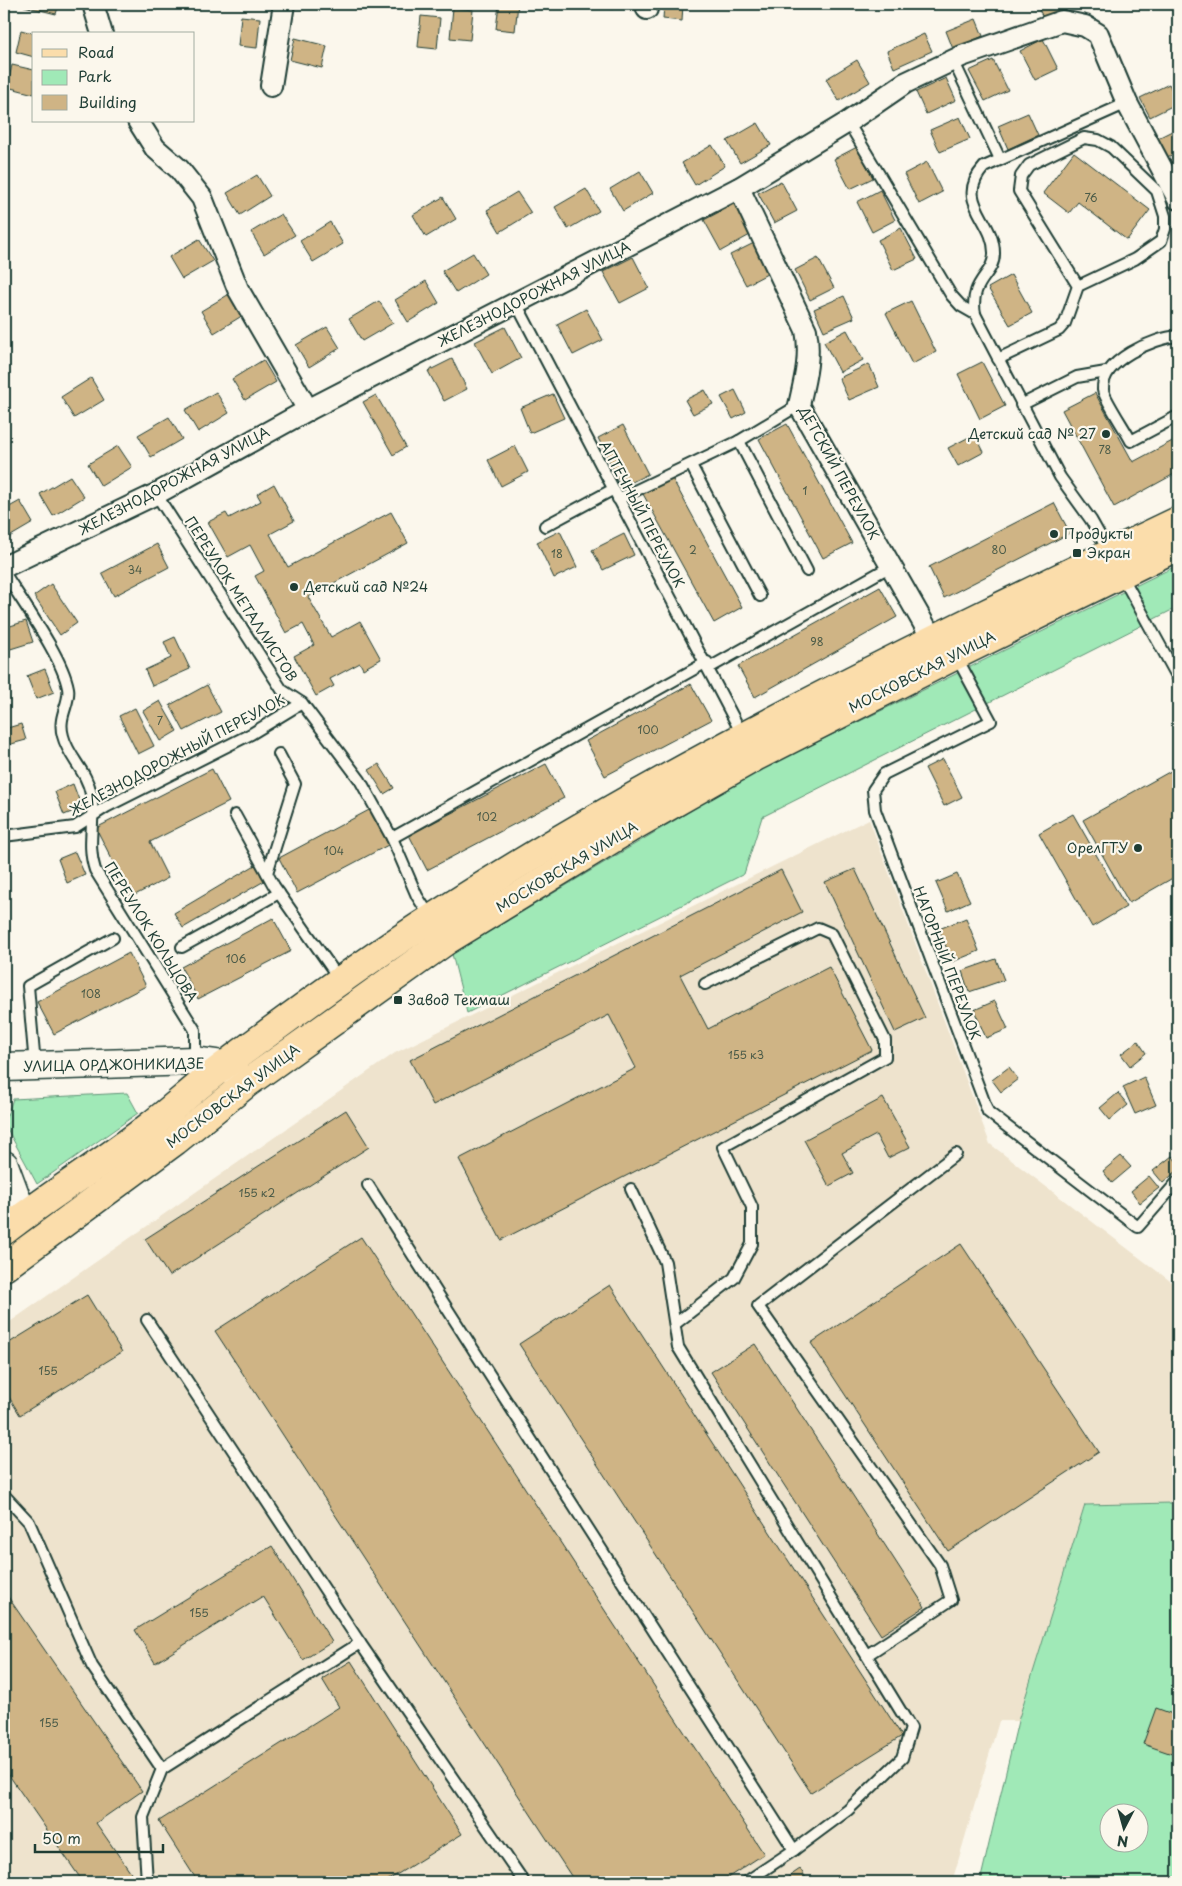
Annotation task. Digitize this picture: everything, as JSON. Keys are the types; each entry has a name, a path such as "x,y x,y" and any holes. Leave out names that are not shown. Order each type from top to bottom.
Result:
{"main road":[{"name":"МОСКОВСКАЯ УЛИЦА","path":"4,1267 175,1141 247,1083 447,940 630,828 755,757 956,655 1116,563 1178,521"},
{"name":"МОСКОВСКАЯ УЛИЦА","path":"9,1227 148,1128 224,1065 341,980 432,918 618,804 933,640 1116,563 1178,546"},
{"name":"УЛИЦА ОРДЖОНИКИДЗЕ","path":"4,1067 195,1060 224,1065 247,1083"},
{"path":"4,1165 17,1200 9,1227"}],"street":[{"path":"93,4 101,32"},
{"path":"271,86 284,4"},
{"name":"ЖЕЛЕЗНОДОРОЖНАЯ УЛИЦА","path":"4,567 156,494 308,410 738,188 848,122 905,83 953,60 1062,20 1085,26 1098,34 1127,103"},
{"path":"1127,103 1178,199"},
{"path":"139,122 155,148 179,169 202,198 238,289 308,410"},
{"name":"ДЕТСКИЙ ПЕРЕУЛОК","path":"738,188 806,330 809,345 808,365 799,405 933,640"}],"lane":[{"path":"953,60 1000,159"},
{"path":"1127,103 984,167 972,185 974,202 992,238 995,256 976,288 973,300 976,314 998,359 1060,477 1091,520 1178,678"},
{"path":"848,122 951,295 961,306 976,314"},
{"path":"998,359 1059,330 1066,324 1078,286 1150,251 1160,241 1165,229 1162,203 1157,191 1111,147 1098,140 1084,138 1029,165 1021,176 1019,191 1078,286"},
{"name":"АПТЕЧНЫЙ ПЕРЕУЛОК","path":"516,303 616,495 708,665 744,737"},
{"path":"1022,405 1077,377 1106,372 1118,360 1163,337 1178,336"},
{"path":"1106,372 1103,391 1131,441 1178,416"},
{"path":"545,526 691,465 739,441 799,405"},
{"path":"739,441 808,571"},
{"path":"691,465 760,596"},
{"name":"ПЕРЕУЛОК МЕТАЛЛИСТОВ","path":"156,494 282,690 302,704 360,780 392,838 417,896 432,918"},
{"path":"392,838 891,566"},
{"name":"ПЕРЕУЛОК КОЛЬЦОВА","path":"4,572 63,668 69,691 60,720 63,738 86,776 91,795 92,817 89,843 95,870 195,1030 195,1060"},
{"name":"НАГОРНЫЙ ПЕРЕУЛОК","path":"956,655 991,721 884,774 873,790 875,810 988,1112 1138,1227 1178,1181"},
{"name":"ЖЕЛЕЗНОДОРОЖНЫЙ ПЕРЕУЛОК","path":"4,836 76,827 106,807 251,734 302,704"},
{"path":"267,872 295,784 279,754"},
{"path":"235,814 279,893 341,980"},
{"path":"182,947 279,893"},
{"path":"675,1324 734,1278 752,1244 752,1207 723,1147 885,1057 885,1040 832,934 818,928 705,984"},
{"path":"36,1066 28,986 113,938"},
{"path":"867,1655 951,1600 940,1565 758,1306 956,1154"},
{"path":"368,1185 794,1850"},
{"path":"631,1189 665,1262 678,1347 911,1728 902,1758 848,1810 794,1850 746,1882"},
{"path":"147,1320 520,1881"},
{"path":"4,1495 30,1522 92,1666 162,1769"},
{"path":"147,1882 144,1817 162,1769 360,1643"}],"shaded area":[{"name":"Завод Текмаш","path":"869,819 990,1144 1178,1287 1178,1489 1173,1503 1085,1505 1018,1721 999,1721 952,1882 8,1882 4,1875 4,1326 395,1053"}],"green space":[{"path":"1178,565 1178,607 762,817 744,874 467,1013 452,954 750,775"},
{"path":"127,1093 138,1113 37,1184 4,1123 13,1099"},
{"path":"1178,1489 1178,1882 980,1882 1018,1721 1085,1505 1172,1503"}],"building":[{"path":"24,4 59,4 56,14 24,6"},
{"path":"128,4 158,4 157,10"},
{"path":"499,4 518,4 515,31 496,29"},
{"path":"594,4 614,4 613,9 594,7"},
{"path":"664,4 683,4 682,21 663,19"},
{"path":"1037,4 1072,4 1073,6 1043,18"},
{"path":"453,8 473,10 470,40 450,38"},
{"path":"241,16 260,18 257,48 238,46"},
{"path":"421,16 440,18 437,49 418,47"},
{"path":"976,19 983,36 953,49 946,31"},
{"path":"21,30 32,33 32,56 16,52"},
{"path":"924,34 932,51 894,68 887,51"},
{"path":"295,38 327,46 322,68 290,60"},
{"path":"1043,39 1058,69 1035,80 1020,51"},
{"path":"857,60 870,82 839,101 826,79"},
{"path":"993,60 1008,90 985,101 969,71"},
{"path":"12,65 32,70 32,93 7,87"},
{"path":"946,78 956,100 926,114 916,92"},
{"path":"1169,84 1178,103 1150,117 1140,98"},
{"path":"1028,113 1038,135 1008,149 998,126"},
{"path":"960,117 970,139 940,152 930,130"},
{"path":"758,123 771,145 740,163 727,141"},
{"path":"1178,128 1178,152 1165,158 1156,139"},
{"path":"712,145 725,166 695,185 682,163"},
{"path":"857,147 873,178 850,189 834,159"},
{"path":"1074,152 1150,210 1127,240 1078,202 1069,213 1043,193"},
{"path":"1178,156 1178,180 1168,161"},
{"path":"927,162 942,192 919,204 904,174"},
{"path":"640,171 653,193 623,211 610,189"},
{"path":"257,175 270,196 240,215 227,193"},
{"path":"781,181 797,211 774,223 758,193"},
{"path":"586,189 599,211 568,229 555,207"},
{"path":"880,190 895,220 872,232 857,202"},
{"path":"517,192 531,213 500,232 487,210"},
{"path":"443,197 456,219 426,237 413,215"},
{"path":"734,204 750,235 721,251 704,220"},
{"path":"281,214 295,235 264,254 251,232"},
{"path":"330,222 343,244 313,262 300,241"},
{"path":"901,228 917,259 893,270 878,240"},
{"path":"199,239 213,261 182,279 169,257"},
{"path":"754,243 769,273 746,285 730,255"},
{"path":"473,253 486,274 456,293 442,271"},
{"path":"633,257 649,288 620,303 603,272"},
{"path":"818,258 834,288 810,300 795,270"},
{"path":"1011,275 1032,313 1010,325 988,288"},
{"path":"426,281 439,303 408,322 395,300"},
{"path":"231,293 245,314 214,333 201,311"},
{"path":"844,296 854,318 824,331 814,309"},
{"path":"379,301 393,323 362,341 349,319"},
{"path":"911,301 936,352 912,364 886,313"},
{"path":"586,309 603,340 573,355 557,324"},
{"path":"327,327 340,348 309,367 296,345"},
{"path":"505,327 521,358 492,374 475,342"},
{"path":"847,330 863,360 840,372 824,342"},
{"path":"452,359 467,389 444,401 428,371"},
{"path":"263,360 276,382 245,400 232,379"},
{"path":"982,362 1005,406 980,419 958,374"},
{"path":"869,364 879,387 849,400 839,378"},
{"path":"91,378 104,400 74,418 61,397"},
{"path":"705,390 713,404 693,414 685,400"},
{"path":"735,390 746,412 733,419 721,397"},
{"path":"216,392 229,413 198,432 185,410"},
{"path":"1095,393 1133,462 1178,438 1178,472 1114,507 1062,410"},
{"path":"553,394 564,418 530,433 520,408"},
{"path":"376,395 406,447 393,455 363,402"},
{"path":"169,417 182,439 151,457 138,435"},
{"path":"787,424 852,543 823,558 759,439"},
{"path":"623,425 648,474 622,487 598,438"},
{"path":"975,434 984,452 958,466 948,448"},
{"path":"118,446 132,467 101,486 88,464"},
{"path":"515,446 528,472 501,486 488,460"},
{"path":"70,476 84,497 53,516 40,494"},
{"path":"672,478 742,607 714,623 643,494"},
{"name":"Детский сад №24","path":"274,484 294,521 270,534 288,567 391,512 408,543 308,597 331,637 360,621 381,659 363,669 360,663 330,679 334,686 316,696 294,656 314,645 303,624 286,633 255,576 264,571 250,545 228,557 208,522 226,513 229,518 261,501 257,494"},
{"path":"20,501 33,523 4,540 4,510"},
{"path":"1054,503 1070,533 944,598 929,567"},
{"path":"560,531 577,567 554,578 537,542"},
{"path":"624,534 634,555 603,570 592,550"},
{"path":"157,544 169,567 114,596 102,573"},
{"path":"51,584 77,623 60,635 34,596"},
{"path":"880,587 897,617 755,697 738,666"},
{"path":"26,621 33,642 4,651 4,628"},
{"path":"175,637 190,669 152,686 145,670 171,658 164,642"},
{"path":"45,669 54,692 36,699 27,676"},
{"path":"691,684 711,720 605,776 586,741"},
{"path":"207,685 221,712 184,731 170,705"},
{"path":"160,701 177,731 160,741 143,711"},
{"path":"135,708 154,746 138,754 119,716"},
{"path":"21,724 26,740 4,746 4,729"},
{"path":"943,759 962,797 944,806 925,768"},
{"path":"379,764 394,788 384,794 369,770"},
{"path":"546,764 564,798 427,870 409,835"},
{"name":"ОрелГТУ","path":"1178,767 1178,875 1129,903 1083,820"},
{"path":"212,769 229,802 150,842 168,878 131,897 96,828"},
{"path":"73,784 82,808 64,815 55,792"},
{"path":"371,809 390,844 297,893 279,858"},
{"path":"1073,814 1126,907 1092,927 1039,833"},
{"path":"75,852 85,875 67,883 58,859"},
{"path":"257,864 266,880 183,928 174,913"},
{"path":"855,869 925,1018 895,1032 825,882"},
{"path":"781,870 802,912 680,975 708,1029 829,967 872,1050 501,1240 459,1159 636,1068 609,1015 433,1105 410,1060"},
{"path":"957,874 970,901 948,911 936,883"},
{"path":"273,918 291,951 198,999 181,967"},
{"path":"966,918 979,951 952,962 939,929"},
{"path":"129,953 146,986 54,1034 37,1002"},
{"path":"996,959 1004,980 969,992 962,971"},
{"path":"995,1001 1008,1029 986,1038 974,1010"},
{"path":"1138,1041 1146,1053 1130,1066 1121,1054"},
{"path":"1009,1067 1018,1079 1001,1092 992,1080"},
{"path":"1144,1077 1156,1105 1135,1114 1123,1087"},
{"path":"1118,1093 1128,1105 1110,1120 1100,1108"},
{"path":"883,1098 910,1147 888,1158 876,1135 842,1153 853,1173 829,1186 804,1140"},
{"path":"346,1110 369,1147 169,1276 145,1239"},
{"path":"1121,1156 1131,1167 1112,1183 1103,1171"},
{"path":"1172,1156 1178,1163 1178,1170 1163,1183 1153,1171"},
{"path":"1149,1176 1159,1188 1140,1203 1131,1191"},
{"path":"1178,1228 1178,1245 1170,1235"},
{"path":"361,1237 764,1854 721,1882 575,1882 215,1331"},
{"path":"961,1244 1099,1452 948,1551 811,1343"},
{"path":"610,1285 902,1736 811,1793 519,1344"},
{"path":"87,1295 122,1352 20,1415 4,1389 4,1346"},
{"path":"755,1344 925,1607 881,1635 711,1372"},
{"path":"272,1546 332,1642 303,1660 263,1596 155,1663 135,1630"},
{"path":"4,1591 142,1791 96,1823 137,1882 83,1882 4,1768"},
{"path":"351,1661 462,1834 385,1882 198,1882 159,1821 339,1707 322,1679"},
{"path":"1156,1708 1178,1716 1178,1736 1172,1754 1143,1744"},
{"path":"800,1869 809,1882 781,1882"}],"place":[{"name":"Детский сад № 27","path":"1106,434"},
{"name":"Продукты","path":"1054,534"},
{"name":"Экран","path":"1077,553"},
{"name":"Детский сад №24","path":"294,587"},
{"name":"ОрелГТУ","path":"1138,848"},
{"name":"Завод Текмаш","path":"398,1000"}]}
